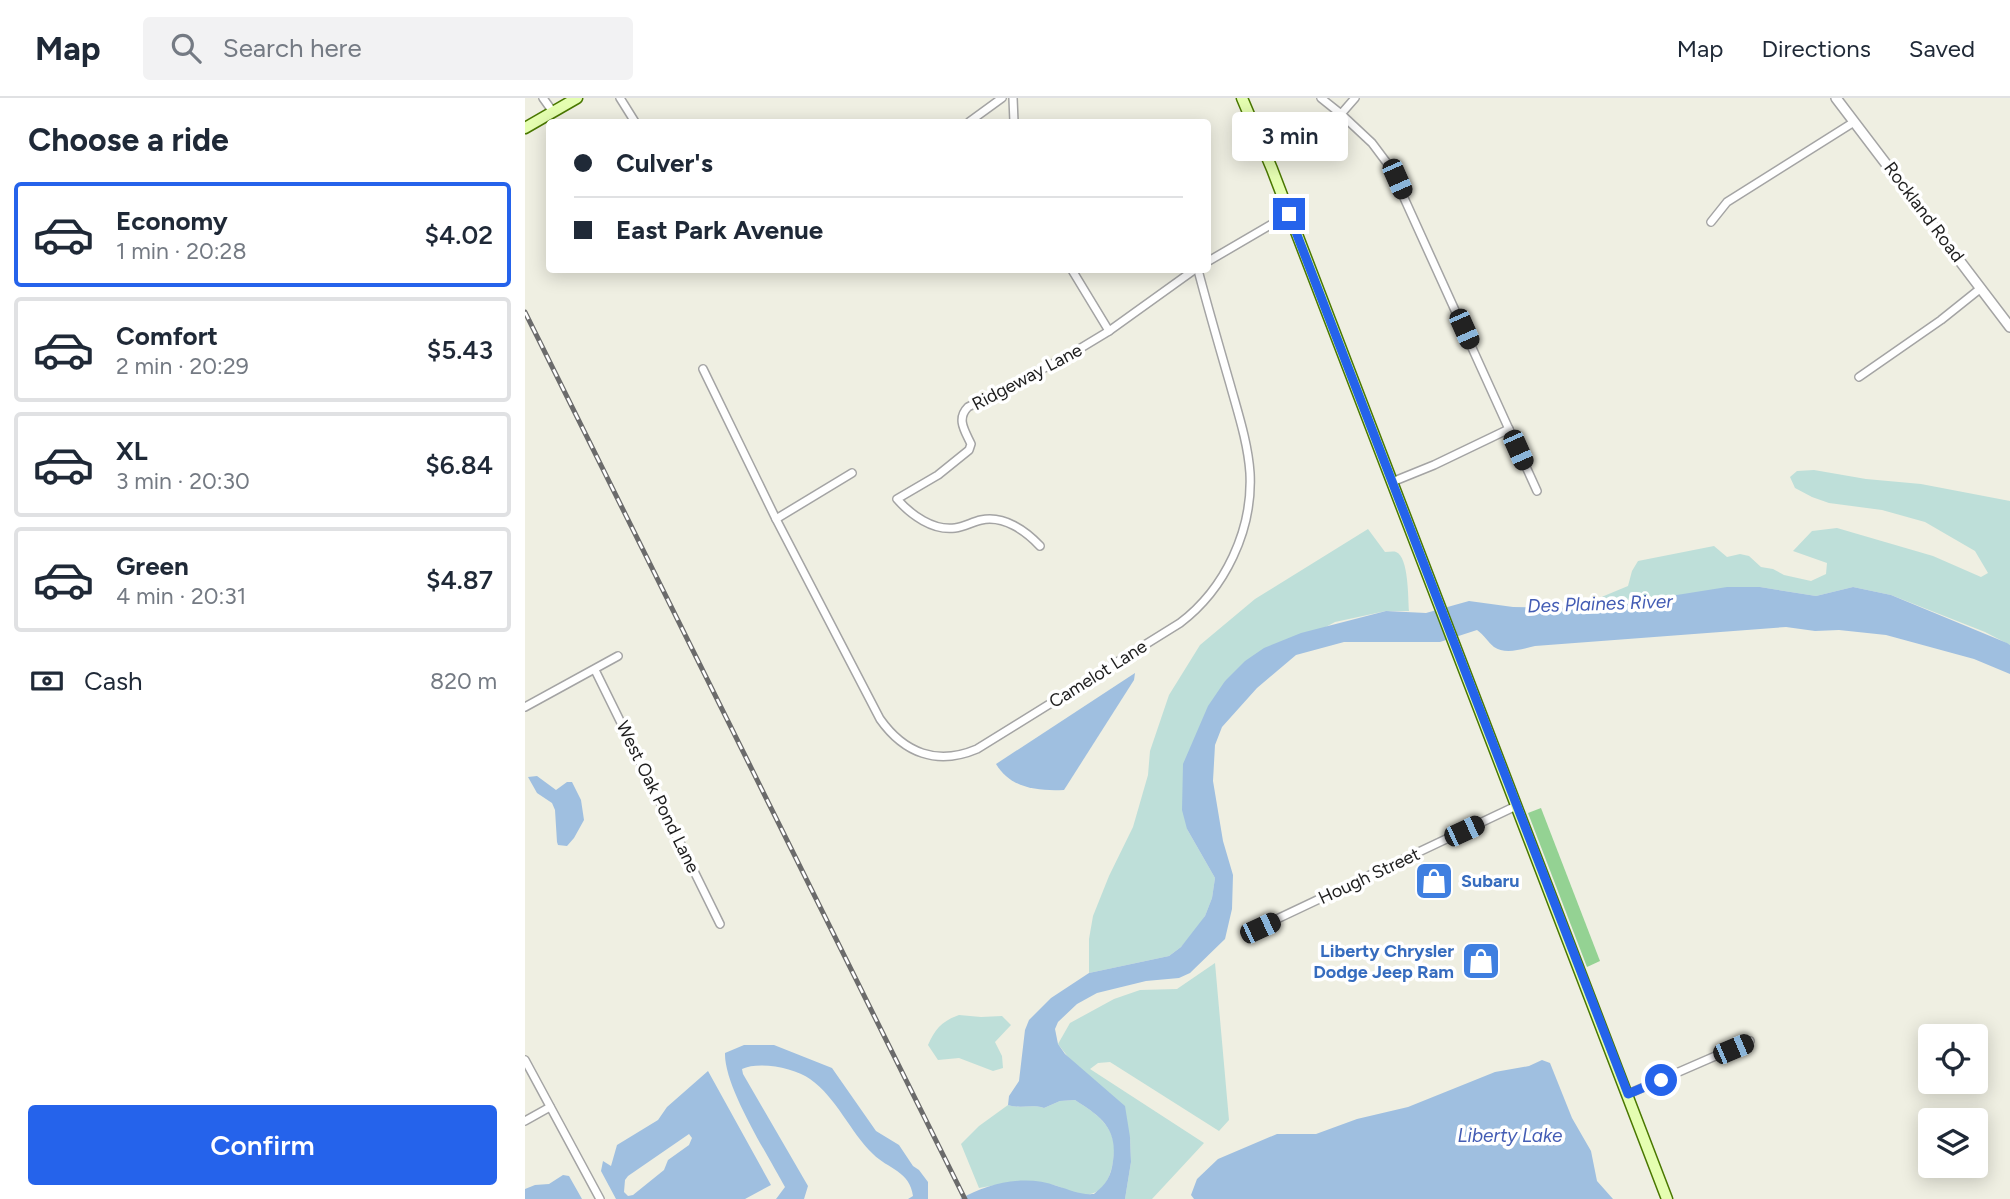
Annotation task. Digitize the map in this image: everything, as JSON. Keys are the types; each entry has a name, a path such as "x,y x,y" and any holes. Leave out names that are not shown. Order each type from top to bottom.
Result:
{"main road":[{"path":"525,128 577,98"},
{"path":"1242,98 1667,1199"}],"street":[{"path":"543,98 552,112"},
{"path":"620,98 633,119"},
{"path":"973,119 1002,98"},
{"path":"1013,98 1014,119"},
{"path":"1321,98 1372,143 1390,166 1537,491"},
{"path":"1341,114 1355,98"},
{"name":"Rockland Road","path":"1836,98 2010,327"},
{"path":"1711,222 1727,202 1854,122"},
{"path":"1211,260 1289,214"},
{"path":"1074,273 1109,331"},
{"name":"Ridgeway Lane","path":"1040,546 1029,535 1005,522 982,520 945,529 931,525 897,499 937,475 969,450 971,444 961,421 962,413 968,407 1066,358 1192,273"},
{"name":"Camelot Lane","path":"703,369 776,519 880,719 898,741 909,748 933,756 965,754 1186,619 1220,581 1230,562 1241,537 1247,513 1250,473 1243,429 1197,273"},
{"path":"1859,377 1941,320 1981,288"},
{"path":"1392,482 1509,429"},
{"path":"776,519 852,473"},
{"path":"525,707 618,656"},
{"name":"West Oak Pond Lane","path":"595,670 720,924"},
{"name":"Hough Street","path":"1260,928 1516,806"},
{"path":"1628,1094 1750,1041"},
{"path":"525,1060 600,1199"},
{"path":"525,1121 550,1107"}],"green space":[{"path":"1541,808 1600,961 1587,967 1528,813"}],"shaded area":[{"path":"1814,470 1866,479 1921,484 2010,501 2010,645 1985,632 1891,595 1853,587 1816,596 1760,587 1639,601 1625,600 1575,608 1628,586 1638,561 1714,546 1727,557 1740,554 1749,556 1761,567 1811,581 1826,574 1827,563 1793,551 1812,531 1837,528 1933,556 1981,577 1988,573 1975,551 1925,522 1882,510 1829,503 1795,488 1790,477 1797,471"},
{"path":"1368,529 1385,552 1396,552 1400,555 1407,579 1409,611 1386,611 1335,622 1225,681 1187,829 1215,878 1212,898 1205,916 1194,933 1169,956 1089,973 1089,939 1093,916 1133,827 1148,775 1150,751 1169,695 1200,645 1255,599"},
{"path":"1215,963 1229,1120 1219,1131 1110,1062 1098,1063 1090,1069 1204,1143 1152,1199 1125,1199 1131,1162 1130,1137 1058,1044 1070,1023 1114,999 1140,990 1177,989"},
{"path":"959,1015 1002,1016 1011,1025 995,1042 1002,1056 1003,1068 993,1071 959,1058 938,1060 928,1045 933,1034 948,1020"},
{"path":"1075,1100 1108,1127 1114,1143 1112,1168 1101,1188 1088,1194 1035,1183 979,1188 961,1144 979,1126 1008,1105 1044,1108 1060,1101"}],"water":[{"name":"Des Plaines River","path":"1727,587 1760,587 1816,596 1853,587 1891,595 2007,643 2010,645 2010,674 1974,659 1886,635 1786,627 1535,646 1509,651 1494,647 1477,630 1440,642 1344,642 1296,655 1257,688 1222,727 1215,745 1213,781 1223,841 1233,875 1232,909 1225,939 1190,973 1179,978 1146,981 1097,993 1077,1004 1058,1022 1055,1029 1058,1044 1065,1054 1125,1106 1131,1162 1125,1199 960,1199 995,1185 1020,1181 1045,1182 1079,1193 1094,1194 1107,1180 1113,1161 1113,1140 1105,1124 1092,1112 1075,1100 1060,1101 1044,1108 1008,1105 1009,1096 1019,1081 1025,1030 1029,1020 1051,998 1089,973 1169,956 1181,947 1205,916 1212,898 1215,878 1187,829 1182,810 1183,764 1208,706 1225,681 1245,661 1264,648 1301,633 1386,611 1426,613 1469,601 1513,607 1575,608"},
{"path":"1135,673 1134,680 1064,790 1026,787 1009,779 996,764"},
{"path":"537,776 556,790 567,782 572,782 581,800 584,820 567,846 558,845 552,803 537,793 528,777"},
{"path":"744,1045 774,1045 832,1068 876,1131 899,1145 928,1182 928,1199 908,1199 913,1196 908,1181 873,1154 836,1105 810,1079 777,1067 749,1067 742,1069 743,1074 808,1186 804,1199 776,1199 785,1187 748,1121 727,1067 725,1053"},
{"name":"Liberty Lake","path":"1542,1060 1550,1063 1572,1118 1591,1151 1597,1181 1613,1199 1194,1199 1191,1195 1197,1179 1218,1159 1277,1134 1316,1134 1357,1119 1408,1107 1495,1072 1529,1066"},
{"path":"708,1071 771,1185 745,1199 616,1199 601,1171 603,1161 611,1166 617,1145 658,1120 667,1107","holes":["689,1134 692,1138 689,1145 668,1160 664,1170 633,1195 628,1196 624,1192 628,1176"]},
{"path":"563,1175 569,1176 582,1199 525,1199 525,1189 549,1184"}],"railway":[{"path":"525,312 965,1199"}],"place":[{"name":"Subaru","path":"1434,881"},
{"name":"Liberty Chrysler Dodge Jeep Ram","path":"1481,961"}],"route":[{"path":"1289,214 1628,1094 1661,1080"}]}
